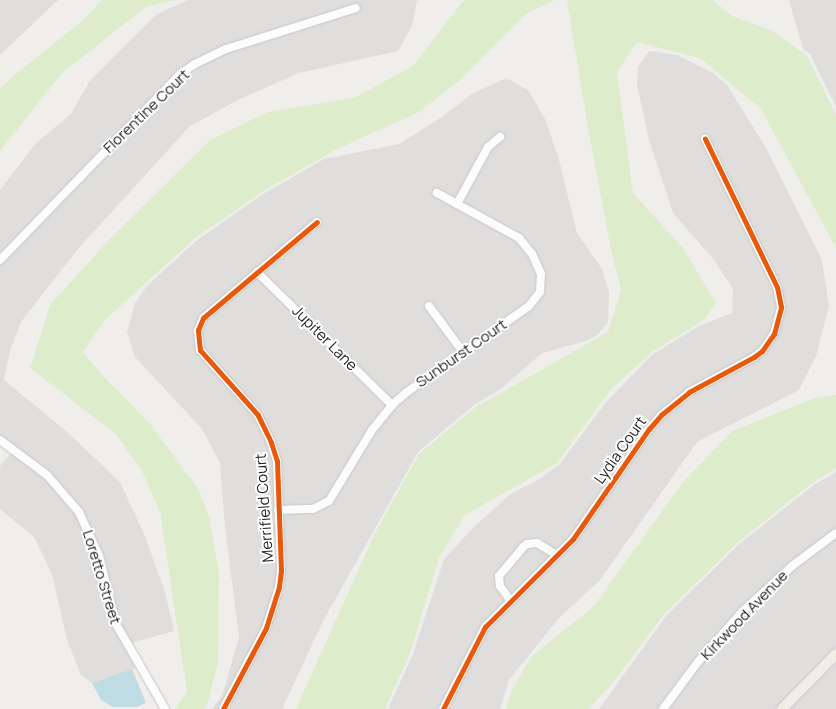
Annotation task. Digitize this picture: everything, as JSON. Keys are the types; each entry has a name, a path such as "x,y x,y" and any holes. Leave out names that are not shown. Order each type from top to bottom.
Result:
{"main road":[{"path":"782,709 836,654"}],"street":[{"name":"Florentine Court","path":"0,260 180,74 226,49 356,8"},
{"path":"457,204 488,147 500,137"},
{"name":"Lydia Court","path":"443,709 477,639 495,614 557,555 584,525 640,442 661,415 689,392 754,357 769,343 778,326 781,307 777,287 705,139"},
{"name":"Sunburst Court","path":"278,510 313,509 329,501 372,430 392,405 533,302 540,292 542,281 532,254 519,238 437,193"},
{"name":"Merrifield Court","path":"224,709 266,628 275,604 281,570 276,461 265,427 250,404 204,356 197,337 203,318 317,222"},
{"name":"Jupiter Lane","path":"257,272 392,405"},
{"path":"430,306 463,352"},
{"name":"Loretto Street","path":"0,440 47,474 79,512 99,556 116,624 165,709"},
{"name":"Kirkwood Avenue","path":"664,709 698,662 742,612 792,566 835,536"},
{"path":"510,600 500,586 499,576 523,547 527,544 537,543 557,555"}],"shaded area":[{"path":"0,0 58,0 0,55"},
{"path":"188,0 417,0 412,26 398,51 299,73 240,99 190,126 77,250 21,322 10,351 4,380 66,431 120,482 144,534 165,592 174,631 128,644 136,668 92,683 81,675 67,640 52,574 34,537 0,509 0,466 14,449 0,439 0,190 35,144 71,114 89,82 121,49 157,14"},
{"path":"789,0 836,0 836,107 810,54 803,49"},
{"path":"649,51 677,55 713,73 727,85 766,148 822,260 829,306 816,356 799,390 697,442 600,580 559,618 509,680 500,709 388,709 413,654 444,559 476,525 512,493 538,480 559,465 607,401 653,354 699,326 732,313 733,289 714,260 673,213 649,140 637,84 638,67"},
{"path":"506,78 528,90 545,119 558,156 577,233 602,269 609,292 608,323 596,336 586,341 542,353 501,389 475,404 418,452 323,621 282,709 212,709 222,696 239,637 225,528 220,463 202,429 135,357 127,332 135,303 147,286 196,241 263,194 324,159 399,144 439,119 472,94"},
{"path":"836,472 836,650 778,709 599,709 666,616 738,545 814,485"},
{"path":"836,658 836,709 787,709"}],"green space":[{"path":"102,0 174,0 146,7 63,72 0,151 0,89 80,23"},
{"path":"464,0 555,0 527,13 461,79 419,112 335,150 262,192 194,239 104,321 83,352 106,379 151,425 199,490 209,517 219,572 218,664 207,705 203,709 175,709 187,692 160,512 142,471 116,434 30,368 50,305 107,242 210,140 268,112 354,98 413,66"},
{"path":"567,0 713,0 732,16 773,31 807,56 836,115 836,248 761,109 700,58 637,42 617,72 633,193 683,248 716,303 704,320 652,352 611,389 557,463 465,515 439,558 410,653 385,709 296,709 375,533 419,454 476,407 608,332 621,290 610,245 587,122"},
{"path":"836,395 836,468 812,483 737,543 664,614 614,681 589,709 506,709 512,690 532,656 593,607 684,481 732,431 812,399"}],"water":[{"path":"132,669 146,703 136,707 113,707 101,700 92,683"}],"cycle path":[{"path":"443,709 485,627 573,539 649,429 661,415 689,392 754,357 762,351 774,334 781,307 777,287 705,139"},
{"path":"223,709 266,628 279,587 281,570 277,461 271,442 258,415 200,350 198,330 203,318 317,222"}]}
